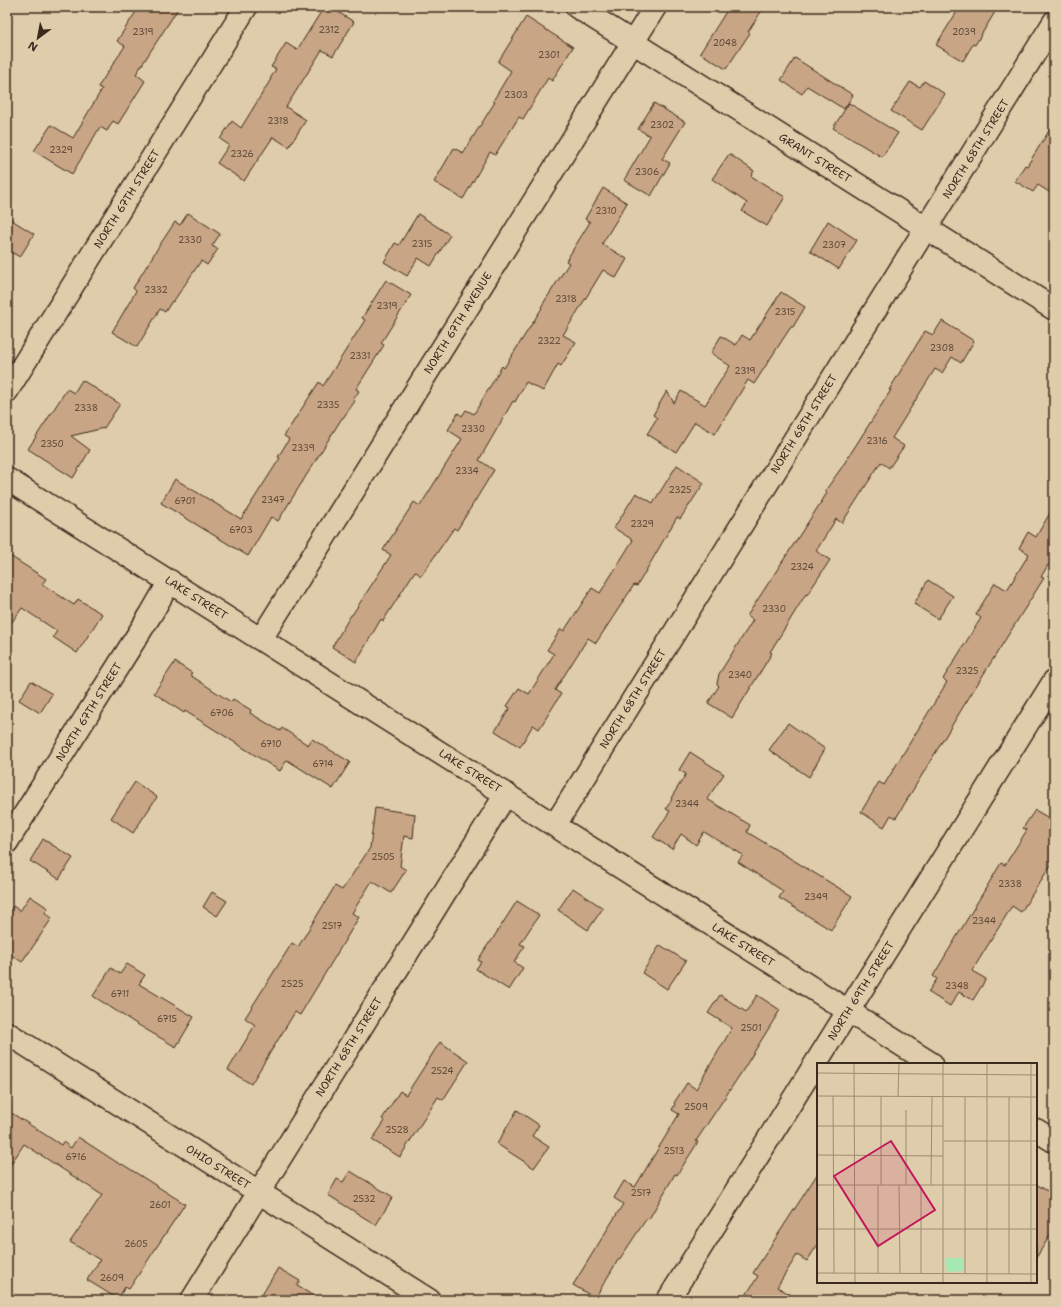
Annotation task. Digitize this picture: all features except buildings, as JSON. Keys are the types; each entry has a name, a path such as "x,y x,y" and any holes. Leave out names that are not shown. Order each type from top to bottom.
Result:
{"street":[{"name":"NORTH 67TH STREET","path":"7,391 246,7"},
{"name":"GRANT STREET","path":"577,7 1054,309"},
{"name":"NORTH 67TH AVENUE","path":"261,639 655,7"},
{"name":"NORTH 68TH STREET","path":"555,825 1054,22"},
{"name":"LAKE STREET","path":"7,479 930,1063"},
{"name":"NORTH 67TH STREET","path":"7,842 170,581"},
{"name":"NORTH 69TH STREET","path":"668,1300 1054,681"},
{"name":"NORTH 68TH STREET","path":"192,1300 506,794"},
{"name":"OHIO STREET","path":"7,1033 429,1300"},
{"path":"1037,1131 1054,1141"}]}
